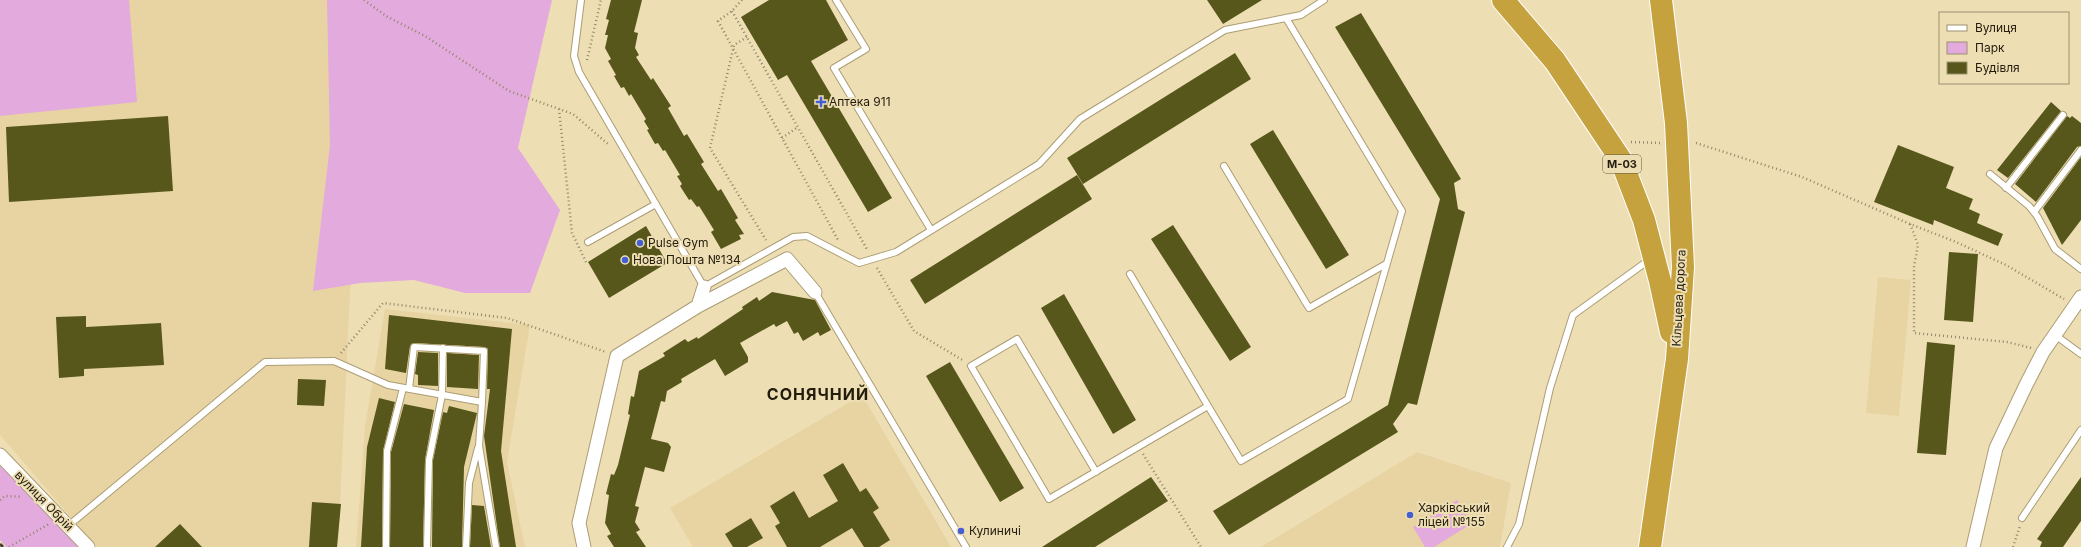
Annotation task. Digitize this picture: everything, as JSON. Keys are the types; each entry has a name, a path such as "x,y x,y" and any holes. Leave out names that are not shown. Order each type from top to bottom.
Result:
{"highway":[{"name":"М-03","path":"1503,0 1555,61 1621,160 1644,220 1654,256 1677,359"},
{"name":"Кільцева дорога","path":"1650,547 1677,359 1683,267 1678,143 1661,0"},
{"name":"М-03","path":"1665,32 1676,0"}],"street":[{"path":"584,547 579,523 617,356 698,306 787,259 815,292"},
{"path":"698,306 704,287"},
{"path":"1973,547 1996,448 2026,385 2044,352 2078,301"},
{"name":"вулиця Обрій","path":"0,455 88,547"}],"lane":[{"path":"582,0 574,56 579,72 704,287 793,237 807,236 859,263 896,252 1039,164 1080,119 1225,30 1301,15 1324,0"},
{"path":"836,0 866,49 834,68 931,230"},
{"path":"1130,274 1241,461 1348,399 1402,211 1286,18"},
{"path":"2006,188 2063,115"},
{"path":"2034,212 2081,150"},
{"path":"1224,166 1309,308 1386,264"},
{"path":"1990,174 2034,212 2055,249 2081,270"},
{"path":"588,242 656,204"},
{"path":"1506,547 1519,524 1550,388 1573,315 1654,256"},
{"path":"815,292 966,547"},
{"path":"2055,335 2081,354"},
{"path":"1096,472 1017,339 971,366 1049,499 1096,472 1139,447 1208,406"},
{"path":"386,547 387,451 406,388 414,347 484,351 479,446 469,483 466,547"},
{"path":"427,547 429,460 442,395 443,348"},
{"path":"64,522 265,362 334,361 388,385 482,402"},
{"path":"2022,518 2081,430"},
{"path":"479,446 496,547"}],"path":[{"path":"364,0 386,16 425,36 509,91 573,114 631,161"},
{"path":"586,61 601,0"},
{"path":"742,0 732,11 718,21 847,256"},
{"path":"732,11 914,331 971,366"},
{"path":"747,37 734,45 710,148 770,246"},
{"path":"559,109 572,233 587,264"},
{"path":"782,138 798,127"},
{"path":"1611,146 1623,142 1661,143"},
{"path":"1696,143 1802,178 1956,242 2078,301"},
{"path":"1910,224 1918,245 1914,266 1914,333 2006,342 2044,352"},
{"path":"334,361 383,303 507,318 617,356"},
{"path":"1139,447 1201,547"},
{"path":"0,500 5,496 25,498 36,493"},
{"path":"2013,547 2022,518"},
{"path":"9,547 64,522"}],"shaded area":[{"path":"0,0 344,0 352,249 338,547 97,547 0,435"},
{"path":"1878,277 1911,280 1899,416 1866,413"},
{"path":"385,309 530,325 507,462 525,547 356,547 365,426"},
{"path":"862,395 951,547 693,547 670,508"},
{"name":"Харківський ліцей №155","path":"1417,452 1511,483 1500,547 1261,547"}],"green space":[{"path":"0,0 129,0 137,102 0,116"},
{"path":"327,0 552,0 518,148 560,210 530,293 465,293 414,280 360,283 313,291 330,145"},
{"path":"0,463 84,547 6,547 0,540"},
{"path":"1457,500 1471,524 1434,547 1425,547 1413,527"}],"building":[{"path":"611,0 642,0 634,32 638,33 635,48 639,55 636,57 651,80 653,78 671,106 668,108 684,136 687,134 704,162 701,164 718,191 721,189 738,218 735,220 744,234 739,235 741,239 721,249 711,232 714,230 699,206 697,207 691,199 689,200 680,186 682,184 677,176 680,175 665,150 663,151 658,143 655,144 647,130 649,129 644,121 646,119 631,94 629,96 624,87 621,88 614,76 616,75 608,61 611,59 605,48 608,35 605,35 609,20 606,19"},
{"path":"769,0 826,0 848,40 811,61 892,198 868,212 787,75 778,80 741,17"},
{"path":"1207,0 1262,0 1223,24"},
{"path":"1361,13 1461,179 1454,183 1458,209 1465,212 1417,405 1408,403 1393,424 1398,432 1229,535 1213,511 1388,405 1440,199 1335,27"},
{"path":"1235,53 1251,79 1083,184 1067,158"},
{"path":"2051,102 2061,111 2008,178 1997,170"},
{"path":"168,116 173,191 9,202 6,127"},
{"path":"2067,116 2070,118 2072,116 2081,123 2081,146 2077,147 2036,202 2015,184"},
{"path":"1273,130 1349,255 1326,269 1250,144"},
{"path":"1898,145 1954,167 1946,188 1973,199 1969,209 1980,214 1977,223 2003,234 1998,246 1934,220 1933,225 1874,202"},
{"path":"2081,157 2081,220 2062,245 2043,208"},
{"path":"1077,175 1092,199 925,304 910,280"},
{"path":"1173,225 1251,347 1230,361 1151,239"},
{"path":"646,226 667,263 609,298 588,262"},
{"path":"1949,252 1978,254 1973,322 1944,320"},
{"path":"772,292 815,300 831,330 820,336 818,332 803,341 798,332 794,334 787,321 776,327 774,324 740,343 748,357 748,362 725,376 715,359 681,379 682,382 667,391 665,402 661,401 651,439 668,443 671,447 664,472 645,467 635,506 639,507 635,522 640,530 636,532 646,547 614,547 607,536 611,534 605,523 609,495 606,494 611,474 614,475 618,465 630,415 628,414 631,396 634,397 639,371 665,356 663,353 685,339 688,342 697,337 698,339 743,309 742,307 757,297 759,301"},
{"path":"1064,294 1136,420 1113,434 1041,308"},
{"path":"389,315 512,329 501,451 516,547 500,547 484,436 490,389 487,389 488,349 484,347 414,343 410,346 406,373 385,369"},
{"path":"86,316 86,327 161,323 164,365 84,369 84,376 59,378 56,317"},
{"path":"1927,342 1955,345 1946,455 1917,453"},
{"path":"418,352 438,353 438,386 418,385 418,375 415,374"},
{"path":"447,353 479,355 478,389 447,387"},
{"path":"950,362 1024,488 1000,502 926,376"},
{"path":"298,379 326,380 324,406 297,405"},
{"path":"379,398 395,402 383,451 382,547 361,547 367,447"},
{"path":"404,404 434,410 425,460 423,547 390,547 391,452"},
{"path":"449,406 477,413 464,467 462,547 432,547 433,460 443,412 447,413"},
{"path":"843,463 860,492 866,488 879,508 873,512 890,540 879,547 864,547 852,528 820,547 787,547 775,526 780,523 770,506 794,491 809,518 838,501 823,475"},
{"path":"1151,477 1168,501 1095,547 1042,547"},
{"path":"2081,477 2081,521 2063,547 2040,547 2042,542 2037,539"},
{"path":"312,502 341,504 337,547 309,547"},
{"path":"472,505 484,506 491,547 470,547"},
{"path":"751,518 763,538 747,547 733,547 725,534"},
{"path":"180,524 202,547 155,547"}],"railway":[{"path":"0,544 3,547"}],"place":[{"name":"Аптека 911","path":"821,102"},
{"name":"Pulse Gym","path":"640,243"},
{"name":"Нова Пошта №134","path":"625,260"},
{"name":"Харківський ліцей №155","path":"1410,515"},
{"name":"Кулиничі","path":"961,531"}],"district":[{"name":"СОНЯЧНИЙ","path":"818,394"}]}
